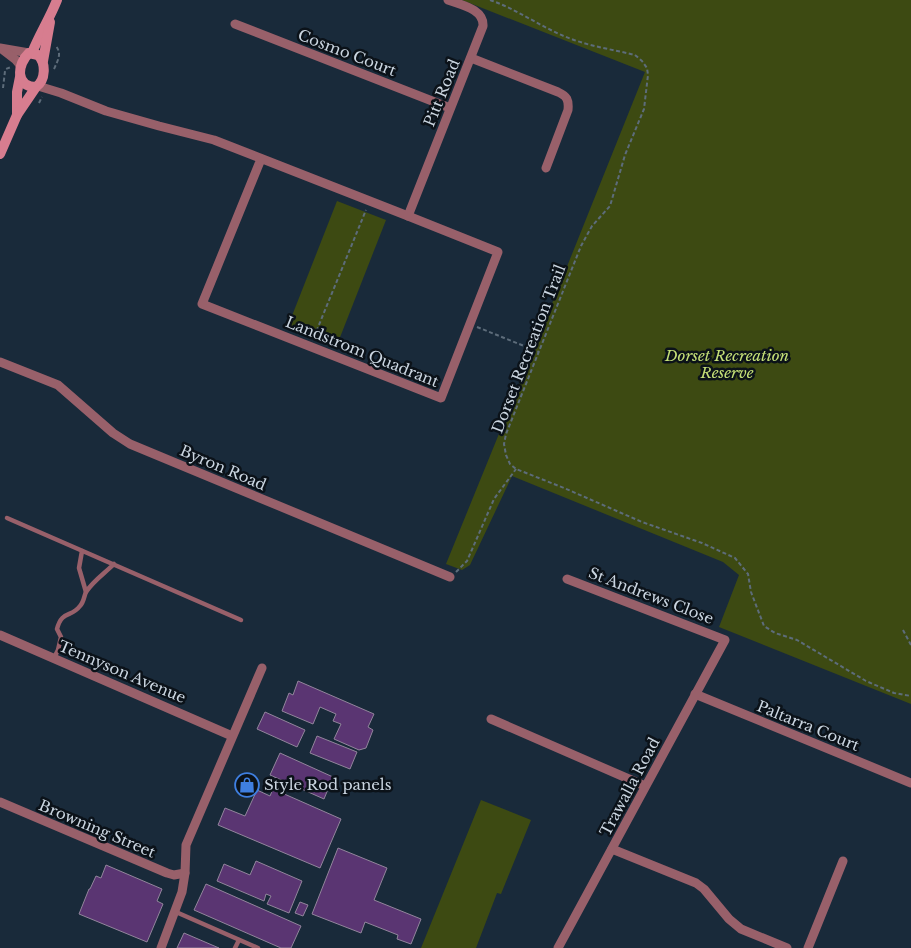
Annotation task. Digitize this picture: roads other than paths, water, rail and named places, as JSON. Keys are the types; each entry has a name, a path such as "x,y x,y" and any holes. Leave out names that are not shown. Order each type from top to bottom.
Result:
{"main road":[{"path":"17,115 18,69 30,53 57,0"},
{"path":"0,154 17,115 39,89 42,81 43,61 51,14"},
{"path":"30,53 38,55 43,61"},
{"path":"18,69 23,81 27,85 39,89"}],"street":[{"name":"Pitt Road","path":"408,216 483,26 482,17 478,12 448,0"},
{"name":"Cosmo Court","path":"235,24 450,108"},
{"path":"0,48 30,53"},
{"path":"0,48 16,60 18,69"},
{"path":"471,58 558,92 568,99 568,110 546,168"},
{"name":"Landstrom Quadrant","path":"43,76 61,93"},
{"name":"Landstrom Quadrant","path":"39,89 61,93 106,111 214,140 498,252 441,398 202,304 261,159"},
{"name":"Byron Road","path":"0,362 58,385 130,444 450,578"},
{"name":"St Andrews Close","path":"567,579 725,640"},
{"name":"Tennyson Avenue","path":"0,635 232,736"},
{"name":"Trawalla Road","path":"558,948 725,640"},
{"path":"161,948 182,892 186,845 262,668"},
{"name":"Paltarra Court","path":"696,694 911,783"},
{"path":"491,719 646,786"},
{"name":"Browning Street","path":"0,802 167,873 174,875 185,874"},
{"path":"612,849 696,883 704,888 740,930 787,948"},
{"path":"808,948 843,861"}],"lane":[{"path":"7,518 241,620"},
{"path":"82,551 79,568 86,592"},
{"path":"54,658 61,637 57,629 59,620 81,606 86,592 114,564"},
{"path":"176,912 258,948"},
{"path":"235,948 238,940"}],"place":[{"name":"Style Rod panels","path":"247,785"}],"park label":[{"name":"Dorset Recreation Reserve","path":"727,364"}]}
